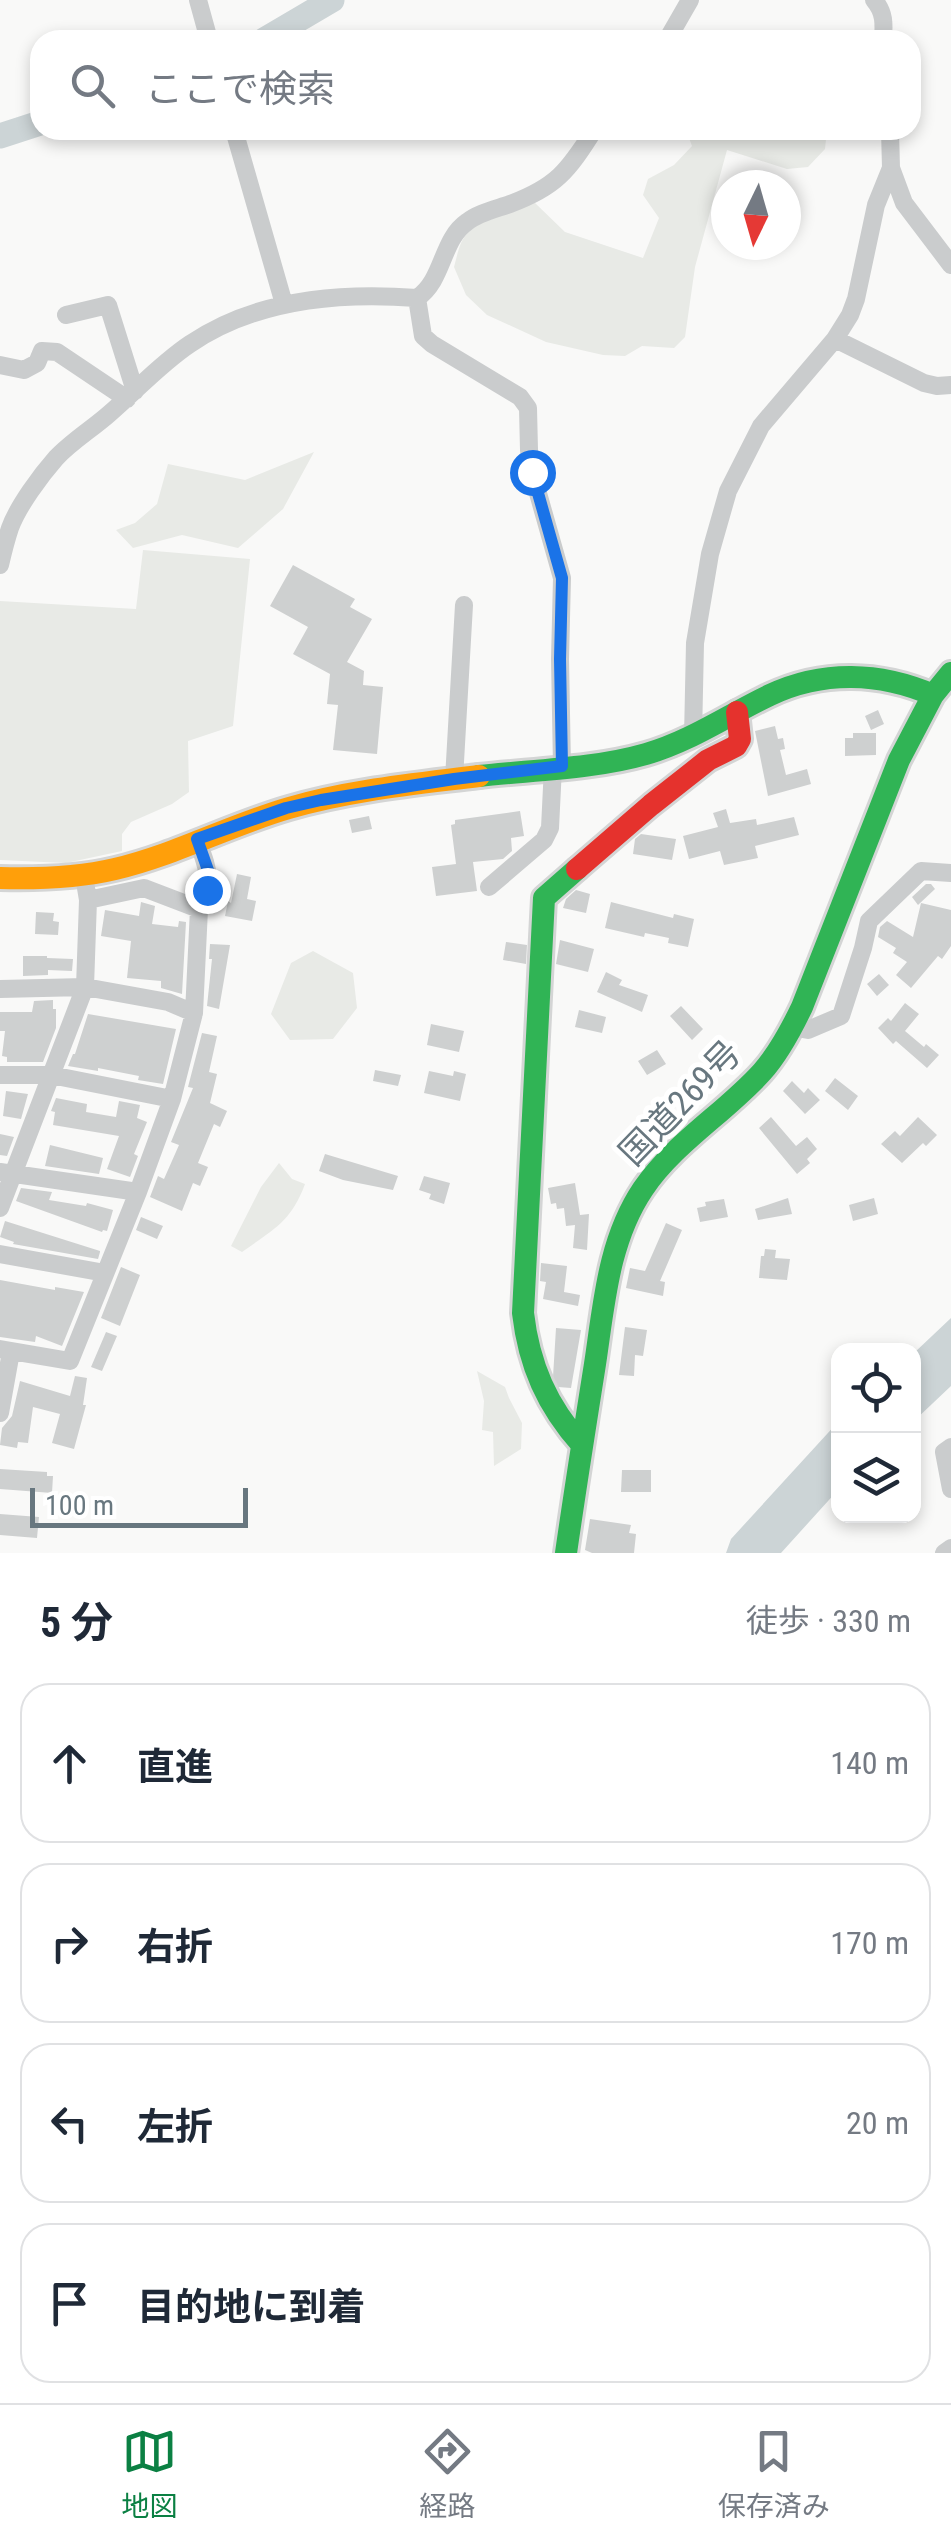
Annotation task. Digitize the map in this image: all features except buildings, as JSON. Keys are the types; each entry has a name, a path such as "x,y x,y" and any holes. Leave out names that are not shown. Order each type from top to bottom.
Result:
{"main road":[{"name":"国道269号","path":"566,1553 606,1296 626,1220 657,1170 766,1068 792,1027 899,760 933,694 951,674"},
{"path":"0,878 84,876 120,868 286,808 321,800 454,779 608,762 648,753 694,737 787,687 814,680 850,676 909,683 933,694"},
{"path":"582,1445 560,1423 536,1376 523,1312 544,898 680,782 708,760 736,746 740,739 737,712"}],"street":[{"path":"198,0 206,30"},
{"path":"673,30 690,0"},
{"path":"874,0 884,20 884,30"},
{"path":"237,140 284,304"},
{"path":"0,564 16,514 55,459 190,344 226,323 284,304 376,295 417,298 434,280 454,235 467,221 544,190 575,160 588,140"},
{"path":"890,140 891,168 904,203 951,264"},
{"path":"694,737 695,643 710,554 728,490 761,426 835,339 850,315 876,205 891,168"},
{"path":"417,298 423,336 520,397 528,408 532,472 562,578 557,767 550,828 544,840 489,887"},
{"path":"66,315 108,304 131,395"},
{"path":"835,339 924,383 951,384"},
{"path":"0,364 24,370 37,363 42,352 56,352 131,395"},
{"path":"454,779 464,605"},
{"path":"0,1413 6,1350 70,1361 172,1098 194,1013 198,910 209,873 197,839"},
{"path":"792,1027 808,1030 841,1016 869,922 921,871 951,872"},
{"path":"0,1208 6,1172 51,1075 85,987 88,900 84,876"},
{"path":"88,900 144,888 198,910"},
{"path":"0,989 85,987 168,1002 194,1013"},
{"path":"0,1076 51,1075 172,1098"},
{"path":"6,1172 138,1192"},
{"path":"0,1254 105,1273"},
{"path":"951,1447 944,1452 951,1488"},
{"path":"944,1553 951,1548"}],"shaded area":[{"path":"690,140 826,140 825,149 808,167 787,169 727,150 722,170 711,170 711,208 695,267 685,337 674,348 642,346 625,356 603,355 546,342 487,315 466,295 454,267 467,234 493,215 534,202 565,232 643,258 659,218 643,195 648,179 674,165 692,146"},
{"path":"314,452 283,509 238,548 182,535 133,548 116,530 135,523 157,504 168,464 245,480"},
{"path":"143,550 250,559 233,726 188,741 189,792 131,822 122,834 122,851 66,863 0,860 0,601 136,609"},
{"path":"313,951 353,973 357,1008 333,1039 290,1040 271,1014 291,963"},
{"path":"279,1163 292,1179 305,1184 300,1197 287,1216 242,1252 231,1246 261,1187"},
{"path":"951,1318 951,1386 921,1414 921,1346"},
{"path":"477,1371 505,1387 522,1423 521,1449 494,1466 493,1432 482,1430 484,1401"},
{"path":"831,1430 831,1498 781,1553 726,1553 731,1539"}],"waterway":[{"path":"281,30 332,0"},
{"path":"0,136 30,126"}],"traffic: fast":[{"path":"566,1553 605,1296 615,1252 631,1209 655,1172 748,1087 784,1041 802,1007 899,760 933,695 951,673"},
{"path":"479,776 585,766 646,754 694,735 770,695 810,681 872,678 933,695"},
{"path":"577,869 544,898 523,1313 542,1384 582,1445"}],"traffic: slow":[{"path":"0,878 58,877 115,869 312,802 479,776"}],"traffic: jam":[{"path":"577,869 708,760 736,746 740,739 737,712"}],"route":[{"path":"207,890 209,873 197,839 252,819 321,800 562,766 560,659 564,592 532,472"}]}
